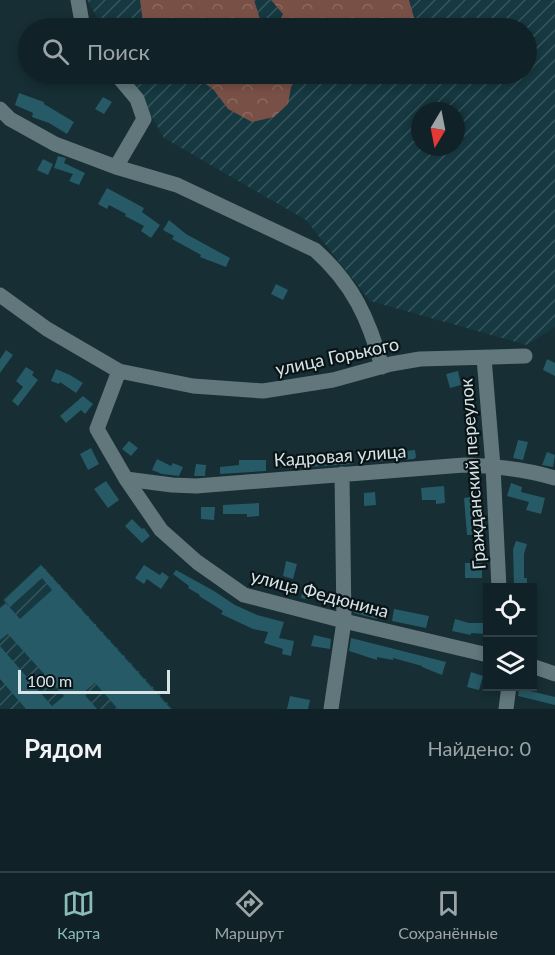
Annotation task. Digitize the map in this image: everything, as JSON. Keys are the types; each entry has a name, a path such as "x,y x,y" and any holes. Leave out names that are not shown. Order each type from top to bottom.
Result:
{"street":[{"path":"78,0 81,18"},
{"path":"116,167 144,119 137,99 124,84"},
{"path":"0,109 10,119 56,144 116,167 177,185 315,250 332,265 368,321 382,367"},
{"name":"улица Горького","path":"0,295 47,329 119,371 193,386 263,391 333,380 420,359 525,356"},
{"name":"Гражданский переулок","path":"484,358 493,466 499,583"},
{"name":"улица Федюнина","path":"119,371 98,429 126,478 161,530 197,562 244,595 483,654"},
{"name":"Кадровая улица","path":"126,478 196,486 464,465 528,470 555,478"},
{"path":"331,709 344,621 342,474"},
{"path":"537,668 555,674"},
{"path":"506,709 508,691"}],"shaded area":[{"path":"87,0 555,0 555,327 527,345 370,301 306,220 164,138 134,84 537,84 537,18 97,18"},
{"path":"41,564 173,709 0,709 0,684 2,682 0,680 0,607 4,603 3,599"}],"green space":[{"path":"140,0 254,0 260,18 142,18"},
{"path":"271,0 409,0 414,18 281,18 283,14"},
{"path":"206,84 293,84 288,104 274,117 252,122 228,109 213,89"}],"building":[{"path":"19,93 44,102 74,122 67,134 49,123 32,117 33,113 15,105"},
{"path":"103,97 112,102 104,114 95,109"},
{"path":"58,156 66,158 64,163 85,173 79,185 69,181 73,174 54,168"},
{"path":"43,159 53,164 48,175 37,170"},
{"path":"107,188 144,208 142,212 160,225 151,238 141,231 144,226 125,216 126,214 109,205 107,209 98,204"},
{"path":"169,220 186,234 230,258 226,267 200,257 201,255 172,239 174,236 163,230"},
{"path":"276,284 288,290 283,300 271,294"},
{"path":"6,350 13,355 0,373 0,359"},
{"path":"547,359 555,363 555,376 543,370"},
{"path":"26,367 34,372 32,375 38,380 18,406 12,401 23,387 16,381"},
{"path":"56,369 83,383 76,393 60,382 59,384 51,381"},
{"path":"458,371 461,385 450,388 446,374"},
{"path":"83,396 93,404 85,414 81,410 66,423 60,416"},
{"path":"518,440 528,442 523,460 513,458"},
{"path":"129,441 138,448 131,456 122,449"},
{"path":"91,448 99,464 88,470 80,454"},
{"path":"415,450 414,459 373,462 372,454"},
{"path":"547,452 555,455 553,467 542,465"},
{"path":"352,457 353,464 309,467 308,460"},
{"path":"157,459 171,466 173,463 183,467 179,476 152,470"},
{"path":"239,460 266,460 266,471 220,474 220,467 239,465"},
{"path":"196,464 206,465 205,476 194,476"},
{"path":"106,481 119,500 108,508 94,489"},
{"path":"511,483 522,487 521,492 545,498 541,514 526,510 529,502 507,496"},
{"path":"444,486 445,503 436,504 436,500 422,500 421,488"},
{"path":"375,492 376,505 364,506 364,493"},
{"path":"479,496 481,535 467,535 464,498"},
{"path":"259,503 259,516 223,514 223,505"},
{"path":"201,507 215,507 214,520 201,519"},
{"path":"132,519 150,536 142,543 125,526"},
{"path":"516,541 527,544 524,554 524,578 527,578 527,583 514,583 513,549"},
{"path":"286,561 297,564 293,579 283,576"},
{"path":"465,563 482,563 482,578 465,578"},
{"path":"41,565 171,709 118,709 95,683 83,693 97,709 26,709 0,679 0,646 52,706 64,696 8,634 0,640 0,608 6,603 20,619 52,590 42,578 10,607 4,600"},
{"path":"144,565 160,575 162,572 169,577 161,589 147,579 144,584 135,578"},
{"path":"176,570 235,605 257,615 284,622 279,638 294,641 291,656 282,654 283,649 264,643 268,632 253,629 221,614 223,611 188,588 189,586 173,574"},
{"path":"304,585 313,587 310,600 301,598"},
{"path":"353,601 362,602 362,606 378,609 377,619 354,613"},
{"path":"394,609 429,616 426,628 392,621"},
{"path":"455,619 469,623 483,623 483,634 471,633 471,635 452,631"},
{"path":"314,635 331,639 330,649 311,646"},
{"path":"351,638 446,662 442,675 422,666 393,658 393,660 377,657 377,660 349,651"},
{"path":"471,672 483,676 479,690 467,687"},
{"path":"519,691 530,691 555,697 555,705 518,696"},
{"path":"290,696 310,700 308,709 287,709"}]}
